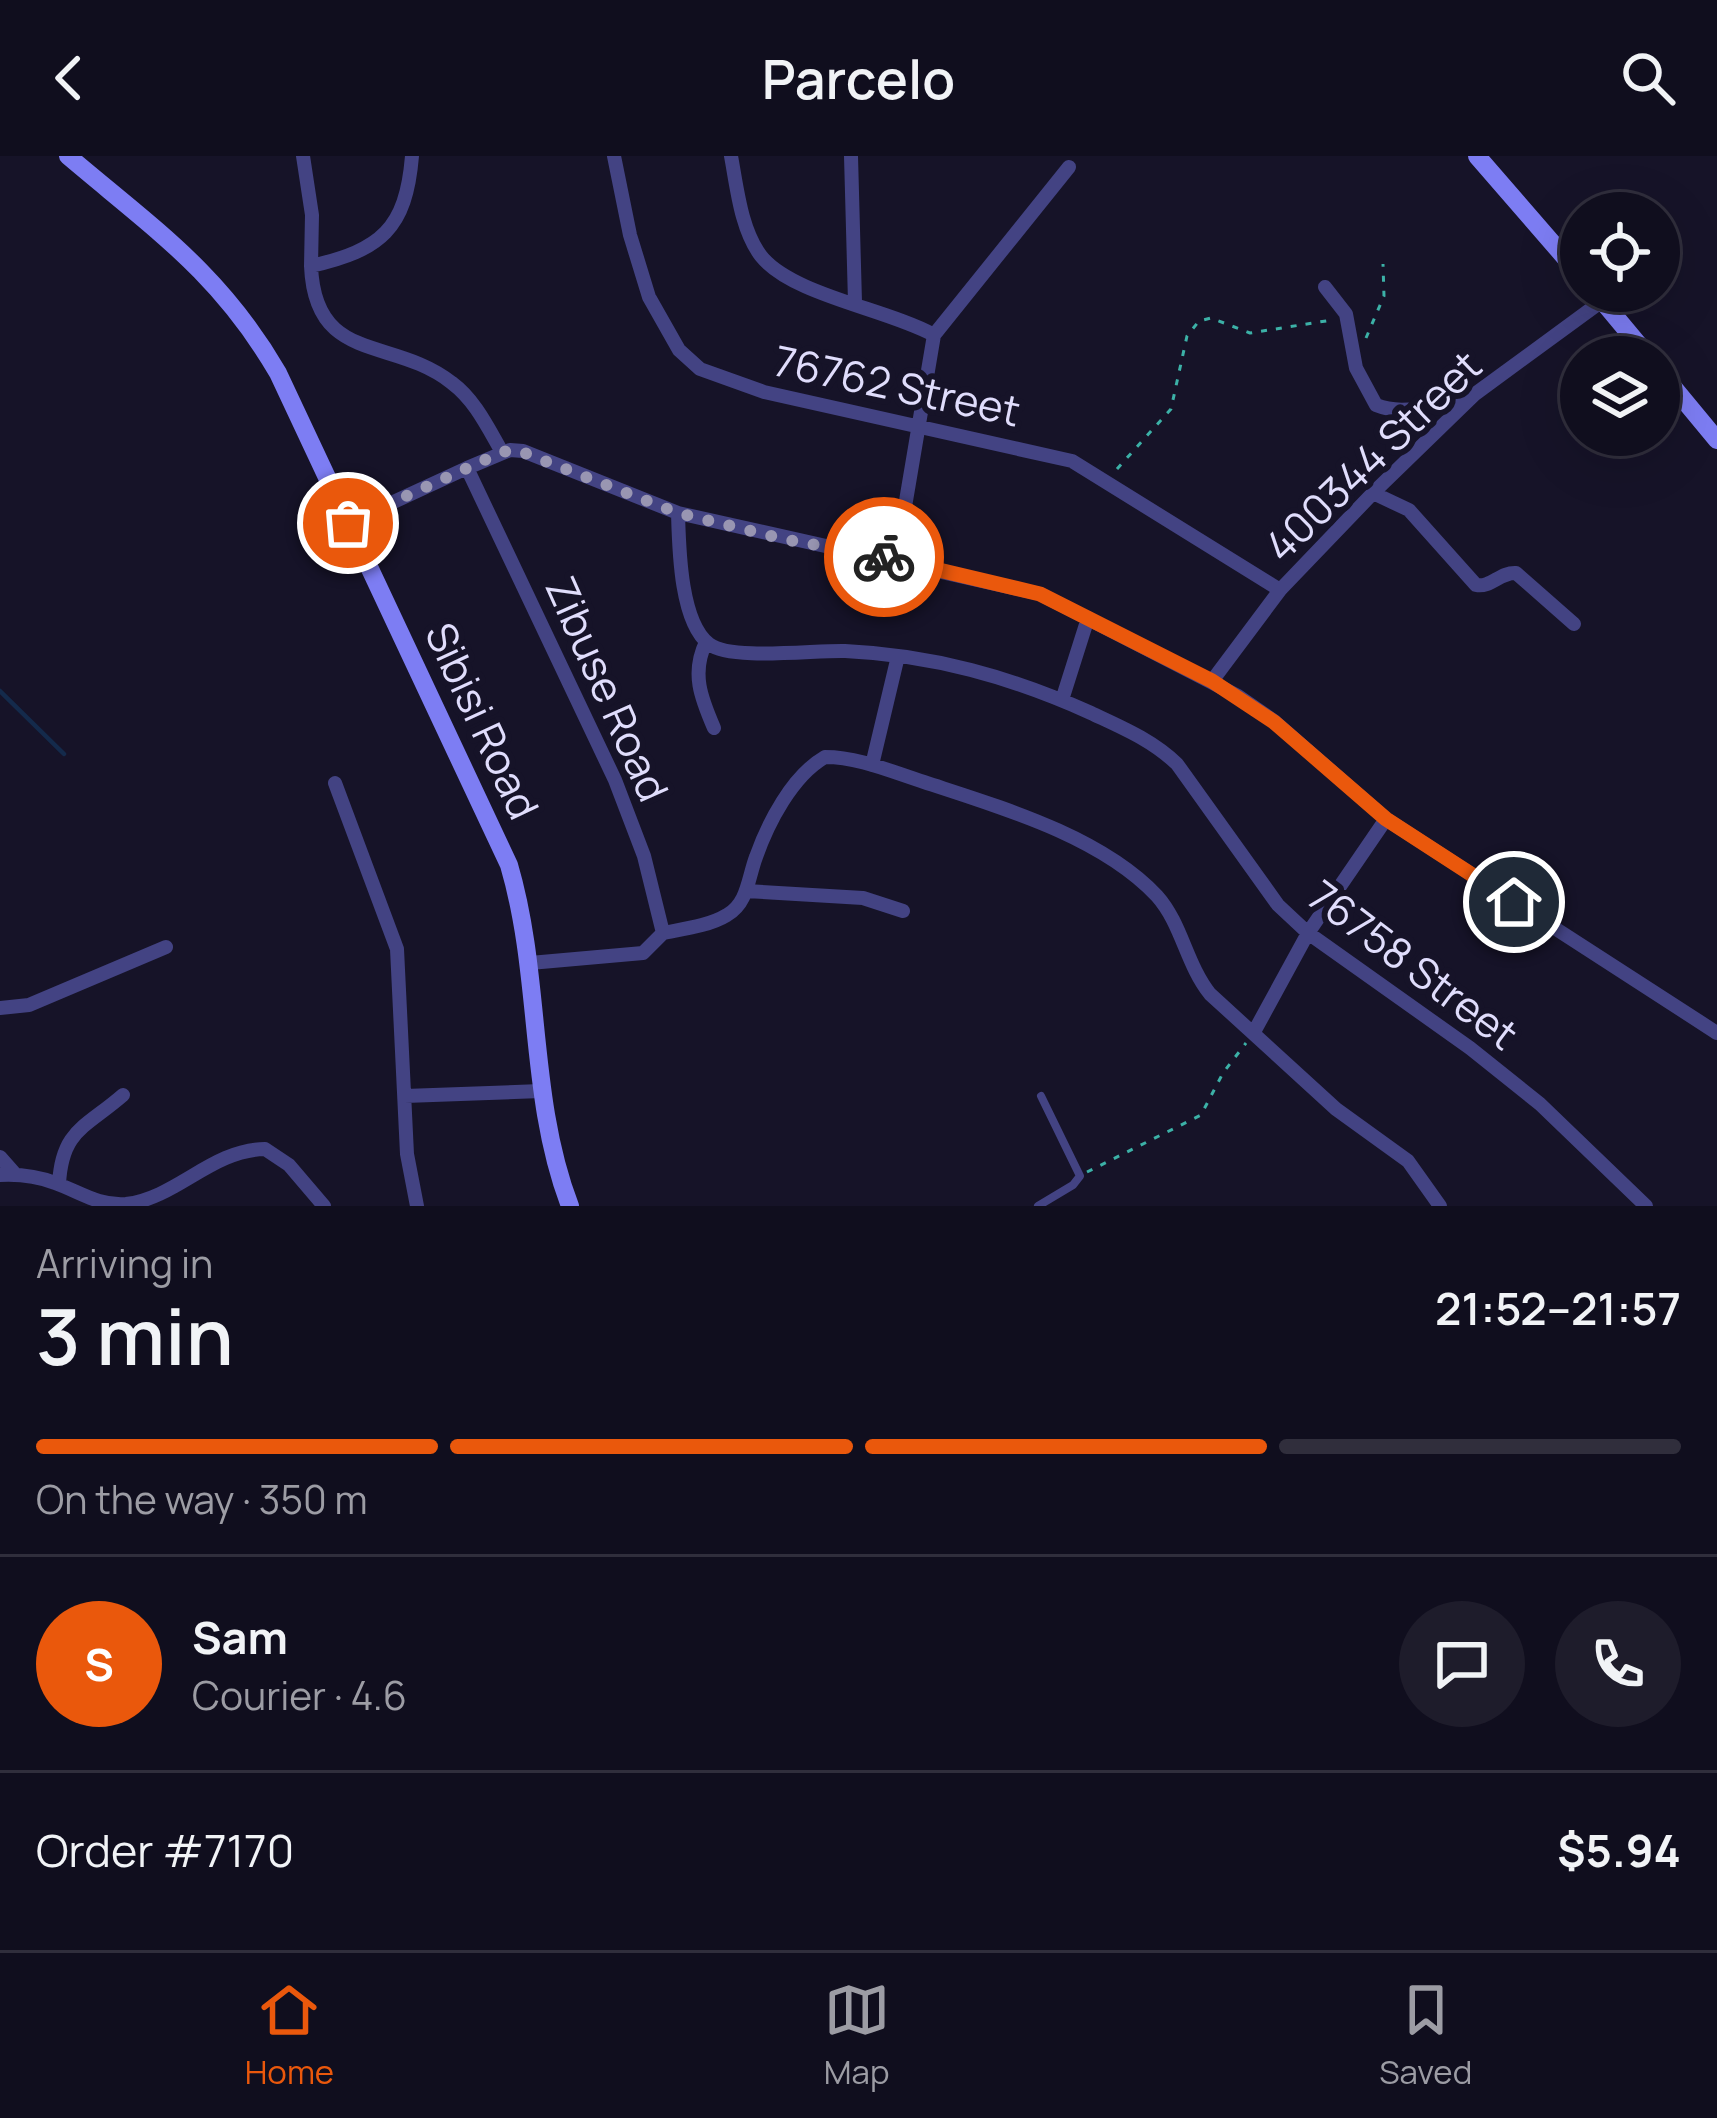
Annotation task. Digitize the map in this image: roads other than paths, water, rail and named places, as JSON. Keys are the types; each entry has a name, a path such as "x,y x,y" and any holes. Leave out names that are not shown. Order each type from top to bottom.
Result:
{"street":[{"name":"Sibisi Road","path":"68,156 175,244 227,296 278,374 509,866 523,912 548,1136 570,1206"},
{"path":"303,156 312,215 311,266 316,302 325,321 336,332 420,364 455,385 473,404 502,452"},
{"path":"311,266 357,253 387,234 407,198 412,156"},
{"name":"76762 Street","path":"614,156 640,274 660,322 688,359 716,378 918,429 1049,454 1108,480 1171,525 1280,590"},
{"name":"76762 Street","path":"731,156 740,200 760,254 788,277 934,335"},
{"path":"851,156 855,302"},
{"path":"1477,156 1560,252"},
{"path":"896,560 934,335 1069,167"},
{"path":"1325,287 1346,314 1356,368 1371,400 1384,409 1418,408 1475,394"},
{"name":"400344 Street","path":"1212,681 1280,590 1372,493 1475,394 1578,312"},
{"path":"1611,312 1631,336"},
{"path":"1680,395 1717,440"},
{"path":"348,523 502,452 517,450 678,513 1040,594 1212,681 1274,722 1386,819 1717,1033"},
{"name":"Zibuse Road","path":"467,468 615,780 644,856 663,934"},
{"path":"1372,493 1409,511 1476,585 1516,573 1574,624"},
{"path":"678,513 684,584 692,618 706,642 698,659 698,679 714,728"},
{"path":"1062,700 1088,618"},
{"name":"76758 Street","path":"706,642 735,652 849,651 962,665 1062,700 1129,730 1178,764 1278,905 1308,933 1540,1104 1646,1206"},
{"path":"872,765 898,656"},
{"path":"530,963 643,953 663,934 725,917 738,906 760,844 802,775 825,758 872,765 1053,828 1136,878 1171,915 1187,958 1210,994 1336,1109 1408,1161 1440,1206"},
{"path":"335,783 397,949 407,1154 417,1206"},
{"path":"1254,1033 1308,933 1386,819"},
{"path":"746,891 863,898 903,911"},
{"path":"0,1008 29,1005 166,947"},
{"path":"405,1096 541,1091"},
{"path":"59,1184 66,1142 123,1095"},
{"path":"0,1157 8,1174 59,1184 101,1203 139,1203 206,1165 265,1149 289,1165 324,1206"}],"lane":[{"path":"1040,1204 1080,1176 1041,1096"}],"waterway":[{"path":"0,691 64,754"}]}
